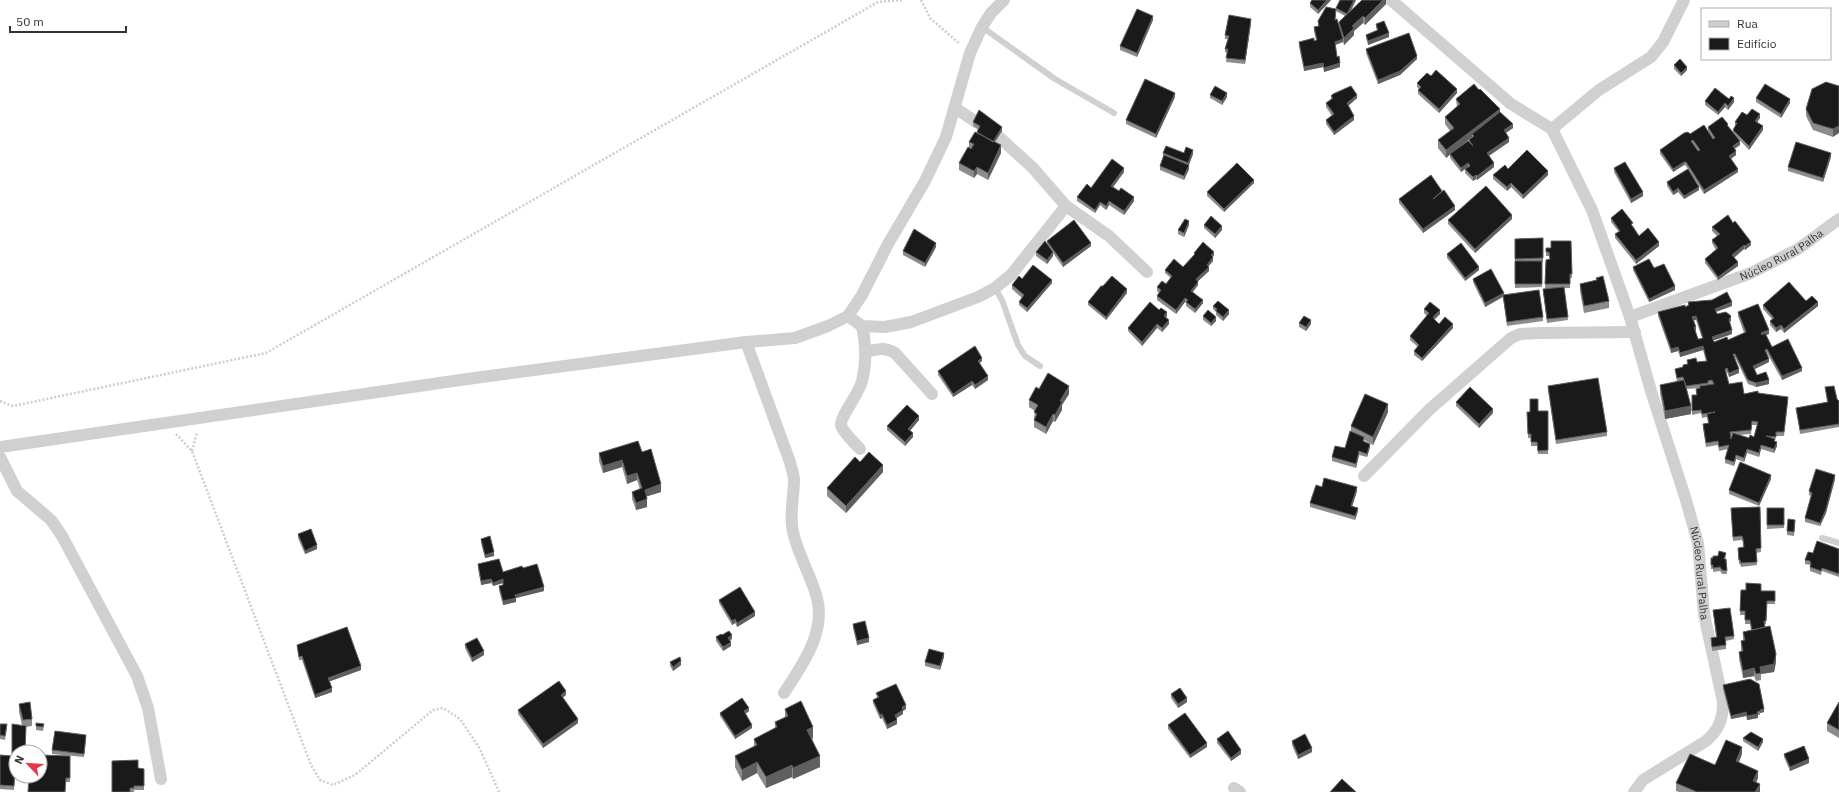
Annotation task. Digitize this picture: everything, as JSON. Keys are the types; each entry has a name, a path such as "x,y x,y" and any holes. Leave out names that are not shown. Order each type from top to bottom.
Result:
{"street":[{"path":"0,447 165,422 746,342 794,338 828,326 848,316 862,295 888,244 925,181 946,137 970,53 982,27 991,13 1004,0"},
{"path":"1391,0 1511,104 1552,129 1599,90 1651,57 1663,42 1684,0"},
{"path":"955,108 1000,137 1033,168 1066,206 1109,236 1147,272"},
{"name":"Núcleo Rural Palha","path":"1552,129 1592,210 1635,332 1651,391 1698,543 1704,614 1723,702 1723,716 1720,726 1714,735 1643,780 1634,792"},
{"path":"848,316 862,326 885,327 911,322 978,297 995,288 1011,275 1066,206"},
{"name":"Núcleo Rural Palha","path":"1630,318 1751,273 1798,249 1839,219"},
{"path":"860,449 843,429 841,424 842,418 852,404 862,382 866,352 862,326"},
{"path":"1364,476 1430,409 1511,338 1520,334 1540,333 1635,332"},
{"path":"746,342 790,462 794,479 792,531 817,597 820,614 815,638 803,663 784,693"},
{"path":"866,352 888,349 895,353 932,394"},
{"path":"0,457 17,491 50,520 62,536 137,676 148,708 161,779"}],"lane":[{"path":"982,27 1055,79 1114,113"},
{"path":"995,288 1002,300 1018,345 1025,356 1040,366"},
{"path":"1822,538 1839,543"}],"path":[{"path":"0,401 13,406 266,353 878,2 903,0"},
{"path":"921,0 930,18 970,53"},
{"path":"165,422 192,451 311,765 320,780 333,785 355,775 433,710 443,708 460,719 480,748 499,792"}],"building":[{"path":"1312,0 1327,0 1318,10 1310,3"},
{"path":"1340,0 1354,0 1347,14 1336,8"},
{"path":"1362,0 1383,0 1365,18 1363,16 1352,26 1354,28 1344,38 1339,22"},
{"path":"1326,7 1336,9 1335,20 1337,19 1343,39 1335,42 1337,57 1339,56 1340,63 1324,68 1323,63 1304,67 1299,42 1314,38 1314,41 1317,40 1314,27 1319,26 1318,21"},
{"path":"1137,9 1153,16 1137,53 1120,46"},
{"path":"1229,15 1251,19 1245,60 1226,58 1228,49 1225,49 1229,36 1225,35"},
{"path":"1384,21 1389,33 1368,41 1366,35 1378,30 1376,24"},
{"path":"1409,33 1417,56 1400,71 1378,80 1366,49"},
{"path":"1680,59 1687,67 1681,73 1674,65"},
{"path":"1436,70 1457,89 1439,109 1418,90 1421,87 1417,83 1427,73 1431,76"},
{"path":"1145,79 1175,93 1156,134 1126,120"},
{"path":"1826,82 1839,86 1839,126 1833,129 1813,123 1806,109 1812,89"},
{"path":"1474,84 1500,109 1446,150 1438,140 1454,128 1445,117 1460,104 1456,99"},
{"path":"1765,84 1790,99 1781,114 1756,98"},
{"path":"1215,86 1227,93 1222,101 1210,95"},
{"path":"1351,86 1357,95 1347,103 1354,116 1334,132 1326,120 1334,114 1326,103 1333,98 1331,96 1333,94"},
{"path":"1715,88 1729,99 1731,96 1734,98 1728,106 1725,103 1718,112 1705,101"},
{"path":"1752,109 1760,114 1755,121 1763,126 1749,146 1733,130 1737,123 1735,122 1742,112 1747,115"},
{"path":"979,110 1002,127 993,142 977,132 980,126 973,122"},
{"path":"1500,112 1513,124 1504,130 1509,138 1487,153 1494,163 1477,176 1476,175 1473,177 1465,169 1470,166 1468,163 1461,168 1450,154 1468,141 1473,146 1469,140 1474,136 1472,134"},
{"path":"1722,117 1740,141 1733,146 1736,151 1729,156 1738,169 1704,190 1686,162 1673,169 1660,150 1684,133 1688,132 1690,134 1704,125 1713,139 1715,138 1708,127","holes":["1693,140 1700,150 1698,151 1691,141"]},
{"path":"975,132 1001,145 988,173 977,167 974,171 959,163 968,147 971,149 974,144 969,142"},
{"path":"1796,142 1831,153 1823,178 1788,167"},
{"path":"1166,146 1184,153 1186,147 1193,150 1188,163 1163,153"},
{"path":"1527,150 1548,171 1523,195 1511,183 1507,187 1493,175 1505,165 1508,169"},
{"path":"1164,155 1189,165 1184,176 1160,166"},
{"path":"1112,159 1124,168 1111,186 1119,191 1121,188 1134,197 1124,211 1109,201 1106,206 1100,202 1095,210 1077,197 1087,184 1091,188"},
{"path":"1625,162 1643,192 1631,199 1614,168"},
{"path":"1237,163 1254,180 1224,209 1207,192"},
{"path":"1688,169 1699,187 1684,196 1678,188 1673,192 1667,182"},
{"path":"1431,175 1442,191 1433,199 1444,190 1455,206 1423,229 1399,199"},
{"path":"1486,186 1512,215 1475,249 1448,220"},
{"path":"1622,209 1633,223 1631,224 1639,236 1648,228 1659,242 1636,260 1615,234 1620,231 1611,218"},
{"path":"1728,215 1733,223 1735,221 1751,242 1745,246 1744,245 1732,255 1738,262 1718,277 1705,259 1718,248 1712,240 1720,234 1712,227"},
{"path":"1211,216 1222,226 1215,234 1204,225"},
{"path":"1185,219 1189,221 1184,233 1178,230"},
{"path":"1074,220 1091,243 1063,263 1047,241"},
{"path":"914,229 936,243 925,263 903,251"},
{"path":"1543,238 1543,258 1515,259 1515,239"},
{"path":"1045,241 1053,252 1047,260 1036,252"},
{"path":"1551,241 1571,241 1572,274 1570,274 1570,284 1545,284 1546,260 1550,259 1549,252 1546,252 1546,248 1551,248"},
{"path":"1203,242 1214,252 1211,255 1213,257 1207,265 1209,267 1196,279 1198,282 1191,291 1203,300 1195,309 1186,302 1188,300 1185,298 1176,310 1157,296 1161,290 1157,287 1162,281 1166,284 1172,276 1165,270 1174,259 1183,267 1195,254 1194,253"},
{"path":"1461,243 1479,267 1465,278 1447,254"},
{"path":"1649,259 1654,268 1664,264 1675,286 1649,299 1633,267"},
{"path":"1515,261 1542,261 1542,284 1515,284"},
{"path":"1033,265 1052,280 1027,308 1019,302 1024,295 1012,285 1019,276 1022,279"},
{"path":"1491,269 1504,293 1485,303 1473,279"},
{"path":"1112,276 1127,289 1106,317 1088,302 1101,286 1103,286"},
{"path":"1603,276 1609,301 1584,306 1580,284 1597,280 1596,278"},
{"path":"1789,282 1806,301 1812,296 1818,302 1784,329 1781,325 1776,328 1770,321 1774,318 1763,305"},
{"path":"1564,287 1568,317 1547,319 1543,289"},
{"path":"1539,290 1543,317 1507,322 1503,295"},
{"path":"1727,292 1732,302 1715,309 1717,314 1726,312 1731,316 1729,320 1732,330 1712,337 1714,342 1727,337 1728,340 1746,332 1738,312 1758,304 1769,330 1761,333 1762,335 1765,333 1772,347 1788,339 1802,368 1782,376 1767,349 1765,350 1769,359 1753,366 1757,375 1766,372 1769,380 1756,383 1748,380 1735,354 1733,354 1739,369 1729,373 1727,368 1725,369 1729,384 1742,382 1744,394 1758,391 1758,393 1788,397 1784,432 1776,432 1776,437 1766,436 1775,439 1774,441 1777,442 1774,449 1761,445 1759,453 1747,449 1744,458 1736,455 1734,462 1725,459 1729,445 1719,447 1718,441 1706,443 1703,424 1709,423 1707,414 1715,412 1702,414 1701,410 1692,411 1692,395 1697,395 1696,389 1700,388 1700,386 1714,384 1712,380 1708,381 1708,383 1686,386 1683,377 1677,378 1675,369 1688,364 1687,360 1696,358 1697,362 1707,361 1703,346 1680,353 1678,347 1671,349 1658,312 1685,305 1685,307 1689,305 1688,302 1712,300","holes":["1696,316 1703,338 1700,339 1698,339 1694,327 1696,327 1692,317","1752,421 1758,422 1754,437 1750,435 1749,438 1733,433 1731,439 1730,432 1751,430"]},
{"path":"1218,301 1229,310 1223,317 1213,306"},
{"path":"1150,302 1159,310 1161,308 1167,312 1164,316 1169,320 1162,328 1157,324 1142,342 1128,328"},
{"path":"1430,302 1440,310 1433,317 1439,324 1445,317 1453,324 1422,358 1414,351 1419,345 1410,336 1429,313 1424,309"},
{"path":"1208,310 1216,317 1211,323 1203,316"},
{"path":"1304,316 1311,320 1306,327 1299,323"},
{"path":"975,346 982,358 978,361 988,376 975,385 972,381 953,394 938,371"},
{"path":"1048,373 1069,386 1060,401 1062,402 1055,415 1053,414 1046,427 1034,420 1037,414 1034,412 1038,405 1029,400 1036,387 1039,389"},
{"path":"1598,378 1607,432 1556,440 1548,386"},
{"path":"1684,380 1691,406 1665,411 1660,385"},
{"path":"1834,386 1837,399 1839,401 1839,424 1800,430 1796,408 1828,402 1825,387"},
{"path":"1470,387 1493,409 1479,424 1456,402"},
{"path":"1365,394 1388,404 1373,437 1351,426"},
{"path":"1530,399 1538,399 1538,411 1548,411 1548,450 1538,451 1537,442 1531,442 1531,434 1528,434 1527,412 1530,412"},
{"path":"907,405 919,416 908,429 913,433 905,442 887,426"},
{"path":"1350,431 1364,437 1363,441 1370,444 1367,454 1359,451 1356,464 1332,457 1335,446 1345,448"},
{"path":"638,441 642,452 651,449 661,484 645,490 647,499 636,503 632,492 642,488 637,473 627,476 622,460 603,466 599,453"},
{"path":"869,452 883,465 846,506 827,488 855,457 860,462"},
{"path":"1740,462 1771,475 1759,503 1729,490"},
{"path":"1816,469 1835,475 1826,509 1820,523 1805,518 1812,493 1809,491"},
{"path":"1324,478 1357,487 1351,506 1358,508 1355,516 1310,503 1316,485 1322,487"},
{"path":"1760,507 1761,548 1756,549 1757,562 1741,563 1739,560 1738,548 1744,547 1743,539 1742,536 1733,537 1731,508"},
{"path":"1767,508 1784,508 1784,525 1767,525"},
{"path":"1788,519 1795,520 1794,532 1787,531"},
{"path":"311,529 317,545 305,551 298,534"},
{"path":"490,536 494,552 485,555 481,539"},
{"path":"1817,541 1839,549 1839,574 1822,568 1821,571 1810,567 1810,561 1805,560 1808,552 1813,553"},
{"path":"1719,551 1726,553 1724,559 1726,559 1727,571 1722,570 1720,567 1713,568 1713,565 1711,565 1711,558 1713,558 1713,556 1718,556"},
{"path":"499,559 503,572 522,566 523,568 537,564 544,587 515,595 516,598 503,601 499,586 503,585 503,579 493,583 491,579 481,581 478,564"},
{"path":"1746,583 1761,584 1761,591 1775,591 1775,601 1767,601 1766,621 1764,621 1765,627 1752,630 1750,620 1745,620 1745,611 1740,611 1741,590 1746,590"},
{"path":"740,587 755,612 737,623 735,619 732,621 719,600"},
{"path":"1730,608 1734,636 1725,637 1726,645 1712,647 1711,638 1717,637 1713,610"},
{"path":"865,621 869,638 857,641 853,624"},
{"path":"1770,626 1776,654 1774,664 1760,667 1761,673 1756,674 1754,668 1743,671 1739,652 1743,651 1741,641 1745,640 1743,632"},
{"path":"347,627 361,666 328,678 332,688 315,695 302,656 299,657 297,645"},
{"path":"729,631 732,635 728,638 731,642 723,647 716,637"},
{"path":"477,638 484,651 472,658 465,644"},
{"path":"929,649 944,653 940,666 925,662"},
{"path":"680,657 681,661 673,667 670,662"},
{"path":"1750,679 1759,684 1764,709 1757,712 1758,714 1747,716 1746,712 1731,716 1723,685"},
{"path":"559,681 566,691 561,695 578,719 543,744 518,710"},
{"path":"896,684 906,705 902,707 903,710 895,715 897,720 887,725 882,714 880,715 873,700 879,697 876,693"},
{"path":"1180,688 1187,698 1178,704 1171,694"},
{"path":"742,698 749,708 744,711 752,725 735,736 720,713"},
{"path":"801,701 813,727 807,730 820,756 793,768 792,765 766,777 757,762 742,770 735,756 757,745 754,739 777,727 775,722 788,716 785,709"},
{"path":"30,702 32,719 23,720 19,704"},
{"path":"1839,702 1839,730 1827,723"},
{"path":"1185,713 1207,743 1190,755 1168,725"},
{"path":"36,723 44,724 43,727 36,726"},
{"path":"0,724 7,724 5,736 0,735"},
{"path":"12,724 26,726 25,744 12,744"},
{"path":"55,731 86,735 84,754 52,750"},
{"path":"1228,731 1241,750 1231,758 1217,739"},
{"path":"1751,732 1763,739 1758,747 1743,738"},
{"path":"1305,734 1312,748 1298,755 1292,741"},
{"path":"1726,740 1742,747 1736,761 1758,771 1753,781 1760,784 1755,792 1697,792 1676,783 1690,754 1715,765"},
{"path":"1804,746 1809,759 1790,767 1784,754"},
{"path":"0,755 8,756 8,784 14,784 14,786 0,785"},
{"path":"48,755 70,756 70,778 66,778 65,792 28,792 28,784 48,784"},
{"path":"138,760 138,768 144,769 144,786 134,786 134,788 130,788 130,792 112,792 112,761"},
{"path":"1342,779 1356,792 1330,792"}]}
